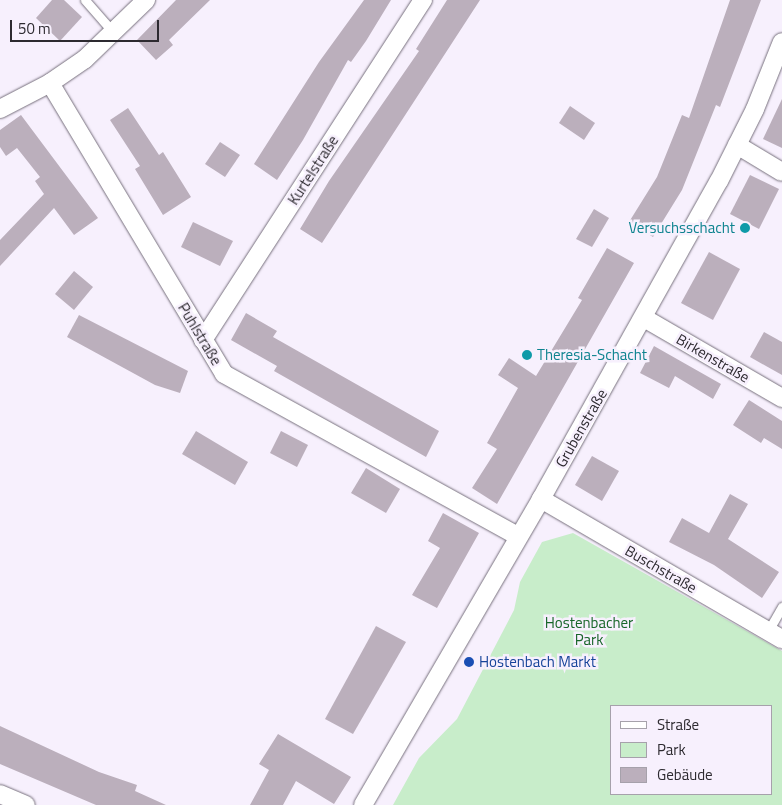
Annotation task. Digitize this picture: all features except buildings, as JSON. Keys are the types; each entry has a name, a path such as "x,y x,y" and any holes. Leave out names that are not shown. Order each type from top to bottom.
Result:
{"street":[{"path":"0,109 50,84 84,60 146,0"},
{"name":"Kurtelstraße","path":"203,340 423,0"},
{"name":"Grubenstraße","path":"363,805 644,318 737,145 782,42"},
{"name":"Puhlstraße","path":"50,84 224,374 518,536"},
{"path":"737,145 782,172"},
{"name":"Birkenstraße","path":"644,318 782,398"},
{"name":"Buschstraße","path":"540,499 775,635"},
{"path":"0,794 26,805"}],"lane":[{"path":"85,0 113,32"},
{"path":"775,635 782,607"}],"green space":[{"name":"Hostenbacher Park","path":"573,533 782,651 782,805 393,805 419,758 457,719 514,610 520,582 542,542"}],"place":[{"name":"Versuchsschacht","path":"745,228"},
{"name":"Theresia-Schacht","path":"527,355"},
{"name":"Hostenbach Markt","path":"469,662"}]}
